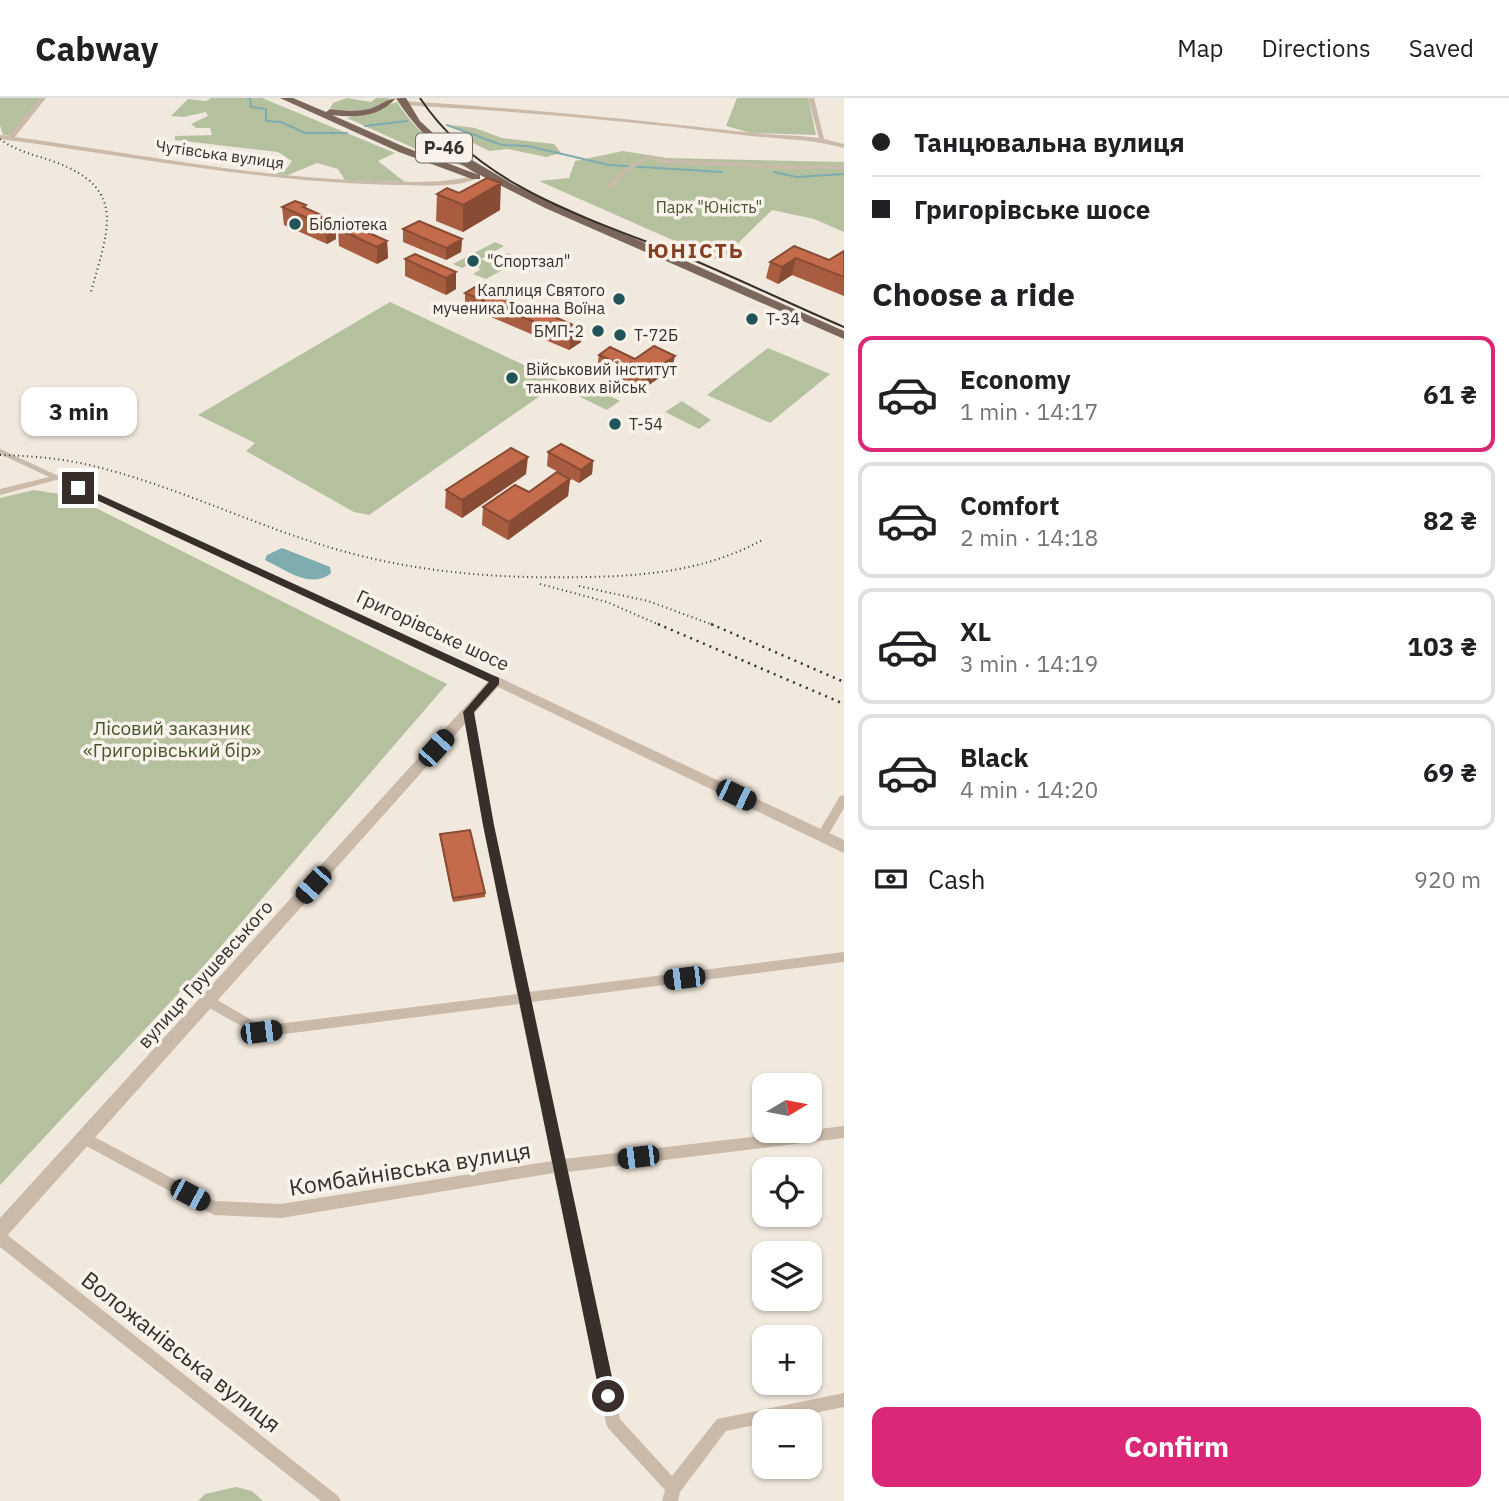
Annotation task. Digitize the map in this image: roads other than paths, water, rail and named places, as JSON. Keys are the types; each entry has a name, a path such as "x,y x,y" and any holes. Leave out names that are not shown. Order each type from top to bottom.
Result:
{"main road":[{"path":"285,98 403,150 514,188"},
{"path":"312,110 356,113 376,110 390,100 402,100"},
{"name":"Р-46","path":"402,100 418,124 444,148 514,188 843,337"},
{"path":"477,177 843,337"}],"street":[{"path":"11,138 43,98"},
{"path":"492,108 495,98"},
{"path":"811,98 822,138"},
{"path":"402,100 700,126 773,137 822,138 844,146"},
{"name":"Чутівська вулиця","path":"0,137 323,182 415,183 464,181 477,177"},
{"path":"610,188 629,168 647,157 663,161 844,167"},
{"name":"Григорівське шосе","path":"0,451 496,681 844,847"},
{"path":"0,492 55,478"},
{"name":"вулиця Грушевського","path":"0,1231 496,681"},
{"path":"468,712 524,998 613,1423 672,1494 722,1424 844,1399"},
{"path":"822,836 844,799"},
{"path":"208,1001 261,1032 844,957"},
{"name":"Комбайнівська вулиця","path":"82,1138 214,1208 281,1210 561,1166 844,1132"},
{"name":"Воложанівська вулиця","path":"0,1238 333,1501"}],"water":[{"path":"282,548 330,567 331,573 315,580 307,579 265,560 267,555"}],"waterway":[{"path":"247,98 250,98 251,107 266,109 266,121 281,122 305,133 347,133"},
{"path":"365,126 407,121"},
{"path":"447,125 502,145 528,146 609,165 722,172"},
{"path":"774,172 797,177 844,174"}],"tram line":[{"path":"420,98 446,130 476,158 545,200 698,262 844,327"}],"railway":[{"path":"0,139 78,173 94,185 103,199 107,215 106,232 91,292"},
{"path":"0,455 67,461 121,473 339,550 400,564 461,573 554,577 655,573 721,558 764,539"},
{"path":"540,584 607,602 662,626"},
{"path":"579,586 648,601 713,625"},
{"path":"658,624 844,704"},
{"path":"713,625 844,682"}],"place":[{"name":"Бібліотека","path":"295,224"},
{"name":"\"Спортзал\"","path":"473,261"},
{"name":"Каплиця Святого мученика Іоанна Воїна","path":"619,299"},
{"name":"T-34","path":"752,319"},
{"name":"БМП-2","path":"598,331"},
{"name":"Т-72Б","path":"620,335"},
{"name":"Військовий інститут танкових військ","path":"512,378"},
{"name":"Т-54","path":"615,424"}],"district":[{"name":"ЮНІСТЬ","path":"696,251"}],"park label":[{"name":"Парк \"Юність\"","path":"709,207"},
{"name":"Лісовий заказник «Григорівський бір»","path":"172,739"}]}
